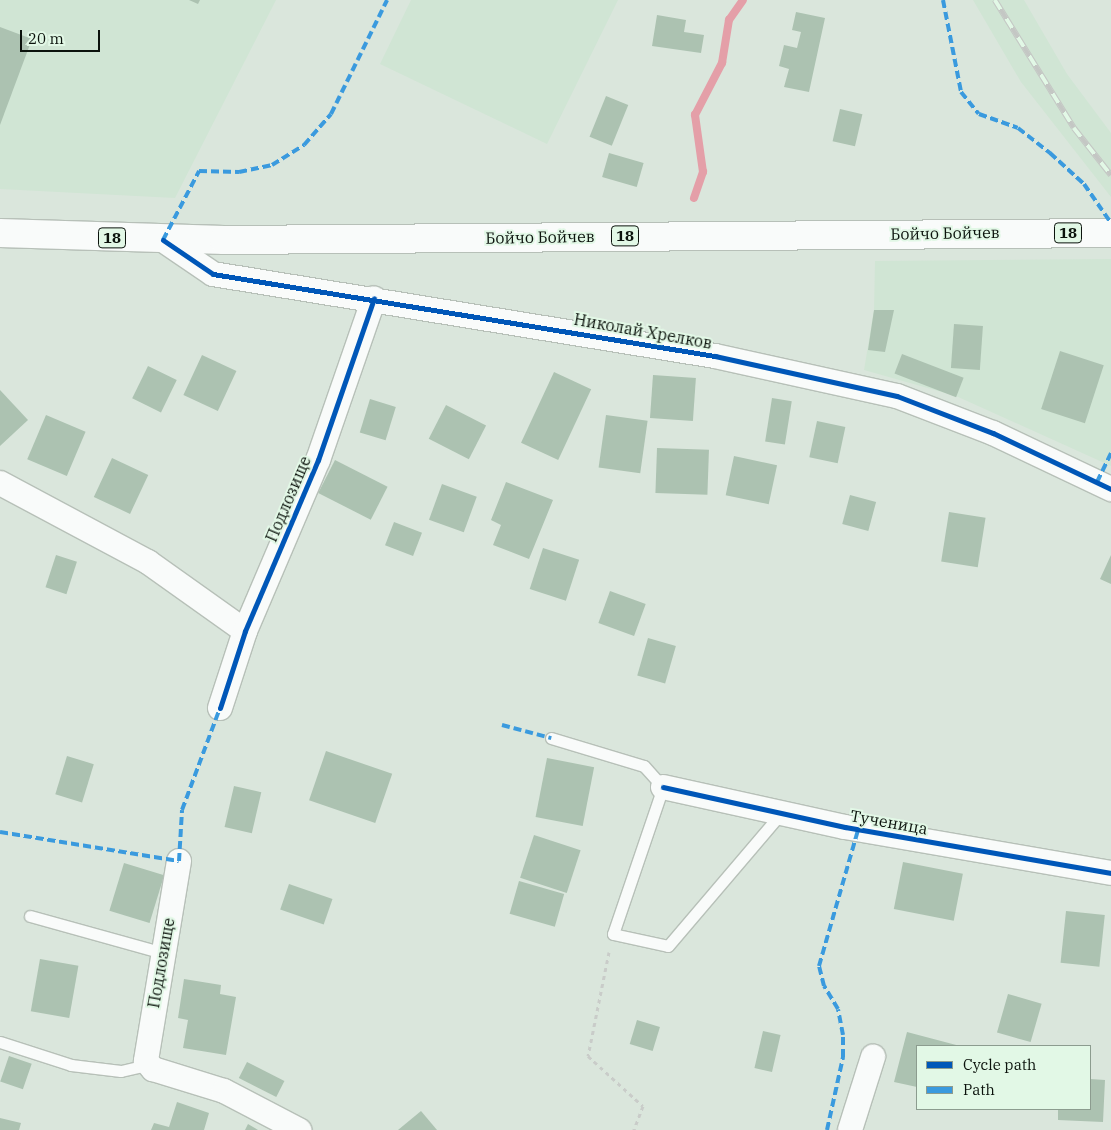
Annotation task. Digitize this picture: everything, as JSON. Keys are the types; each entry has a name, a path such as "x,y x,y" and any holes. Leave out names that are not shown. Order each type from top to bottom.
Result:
{"highway":[{"name":"Бойчо Бойчев","path":"0,233 163,240 1111,232"}],"street":[{"name":"Николай Хрелков","path":"163,240 213,274 374,298 848,383 946,412 1111,488"},
{"name":"Подлозище","path":"220,708 245,631 318,460 374,298"},
{"path":"0,483 148,562 245,631"},
{"name":"Тученица","path":"663,787 782,812 1111,873"},
{"name":"Подлозище","path":"148,1065 146,1047 179,861"},
{"path":"850,1130 873,1057"},
{"path":"148,1065 224,1091 299,1130"}],"lane":[{"path":"551,738 644,766 663,787 613,934 668,946 782,812"},
{"path":"30,916 163,953"},
{"path":"0,1042 71,1065 121,1071 148,1065"}],"path":[{"path":"613,934 588,1056 643,1106 634,1130"}],"shaded area":[{"path":"0,0 276,0 175,198 0,189"},
{"path":"411,0 618,0 547,144 380,64"},
{"path":"973,0 1024,0 1067,74 1111,133 1111,197 1021,82"},
{"path":"1111,259 1111,466 956,396 864,370 874,310 875,261"}],"building":[{"path":"189,0 200,0 198,4"},
{"path":"796,12 825,18 809,92 784,87 789,69 779,66 784,45 797,48 801,32 792,30"},
{"path":"657,15 686,20 684,32 704,35 701,53 652,46"},
{"path":"0,27 32,39 0,125"},
{"path":"606,96 628,105 612,146 590,137"},
{"path":"840,109 862,114 855,146 833,141"},
{"path":"609,153 644,163 637,187 602,177"},
{"path":"874,310 894,310 885,352 868,350"},
{"path":"954,324 983,326 980,370 951,368"},
{"path":"1060,351 1104,365 1085,423 1041,409"},
{"path":"902,354 964,378 956,397 894,374"},
{"path":"202,355 236,371 218,411 183,395"},
{"path":"148,366 177,380 161,412 132,398"},
{"path":"554,372 591,389 558,460 521,443"},
{"path":"653,375 696,378 693,421 650,418"},
{"path":"0,390 28,420 0,446"},
{"path":"772,398 792,401 785,445 765,441"},
{"path":"370,399 396,407 386,440 360,432"},
{"path":"446,405 486,425 469,459 429,439"},
{"path":"46,415 86,432 67,476 27,459"},
{"path":"606,415 648,421 640,473 599,467"},
{"path":"817,421 845,427 838,463 809,457"},
{"path":"657,448 709,450 707,495 655,493"},
{"path":"734,456 777,465 769,504 726,495"},
{"path":"112,458 148,475 130,514 94,497"},
{"path":"335,460 388,487 371,520 318,493"},
{"path":"506,482 553,500 529,559 493,545 501,525 491,520"},
{"path":"442,484 477,497 464,532 429,520"},
{"path":"850,495 876,502 868,531 842,524"},
{"path":"949,512 986,518 978,567 941,561"},
{"path":"394,522 422,533 413,556 385,545"},
{"path":"543,548 579,560 566,601 530,589"},
{"path":"56,555 77,562 66,594 45,587"},
{"path":"1111,555 1111,584 1100,579"},
{"path":"610,591 646,604 634,636 598,623"},
{"path":"648,638 676,646 665,683 637,675"},
{"path":"326,751 392,774 375,823 309,800"},
{"path":"67,756 94,764 82,802 55,794"},
{"path":"547,758 594,767 583,826 536,817"},
{"path":"234,786 261,792 252,833 225,827"},
{"path":"534,835 581,850 567,893 520,878"},
{"path":"903,862 963,874 954,921 894,909"},
{"path":"124,863 164,875 150,923 109,911"},
{"path":"519,881 564,894 555,927 510,914"},
{"path":"289,884 332,899 324,925 280,910"},
{"path":"1066,911 1105,915 1099,967 1061,963"},
{"path":"40,959 78,966 69,1018 31,1011"},
{"path":"184,979 221,985 220,994 236,997 226,1055 183,1048 188,1020 178,1018"},
{"path":"1008,994 1042,1004 1031,1042 997,1032"},
{"path":"637,1020 660,1027 653,1051 630,1044"},
{"path":"763,1031 781,1035 772,1072 754,1068"},
{"path":"907,1032 956,1045 916,1045 916,1087 894,1082"},
{"path":"9,1056 32,1064 23,1089 0,1082"},
{"path":"247,1062 284,1081 276,1097 239,1078"},
{"path":"1091,1079 1105,1080 1103,1122 1058,1120 1058,1110 1091,1110"},
{"path":"177,1102 209,1113 204,1130 151,1130 154,1123 169,1127"},
{"path":"421,1111 437,1130 398,1130"},
{"path":"0,1118 21,1123 19,1130 0,1130"},
{"path":"248,1124 258,1130 245,1130"}],"waterway":[{"path":"694,198 703,172 695,115 722,63 729,20 743,0"}],"railway":[{"path":"995,0 1074,128 1111,175"}],"marked path":[{"path":"163,240 199,171 239,172 272,165 304,145 331,114 387,0"},
{"path":"943,0 961,92 979,114 1018,128 1050,153 1084,184 1111,223"},
{"path":"1097,482 1111,453"},
{"path":"0,832 179,861 182,810 220,708"},
{"path":"502,725 551,738"},
{"path":"827,1130 843,1057 843,1035 838,1009 824,986 819,966 858,830"}],"cycle path":[{"path":"163,240 213,274 715,356 897,396 993,433 1111,489"},
{"path":"220,708 245,631 318,460 374,298"},
{"path":"663,787 845,827 1111,873"}]}
